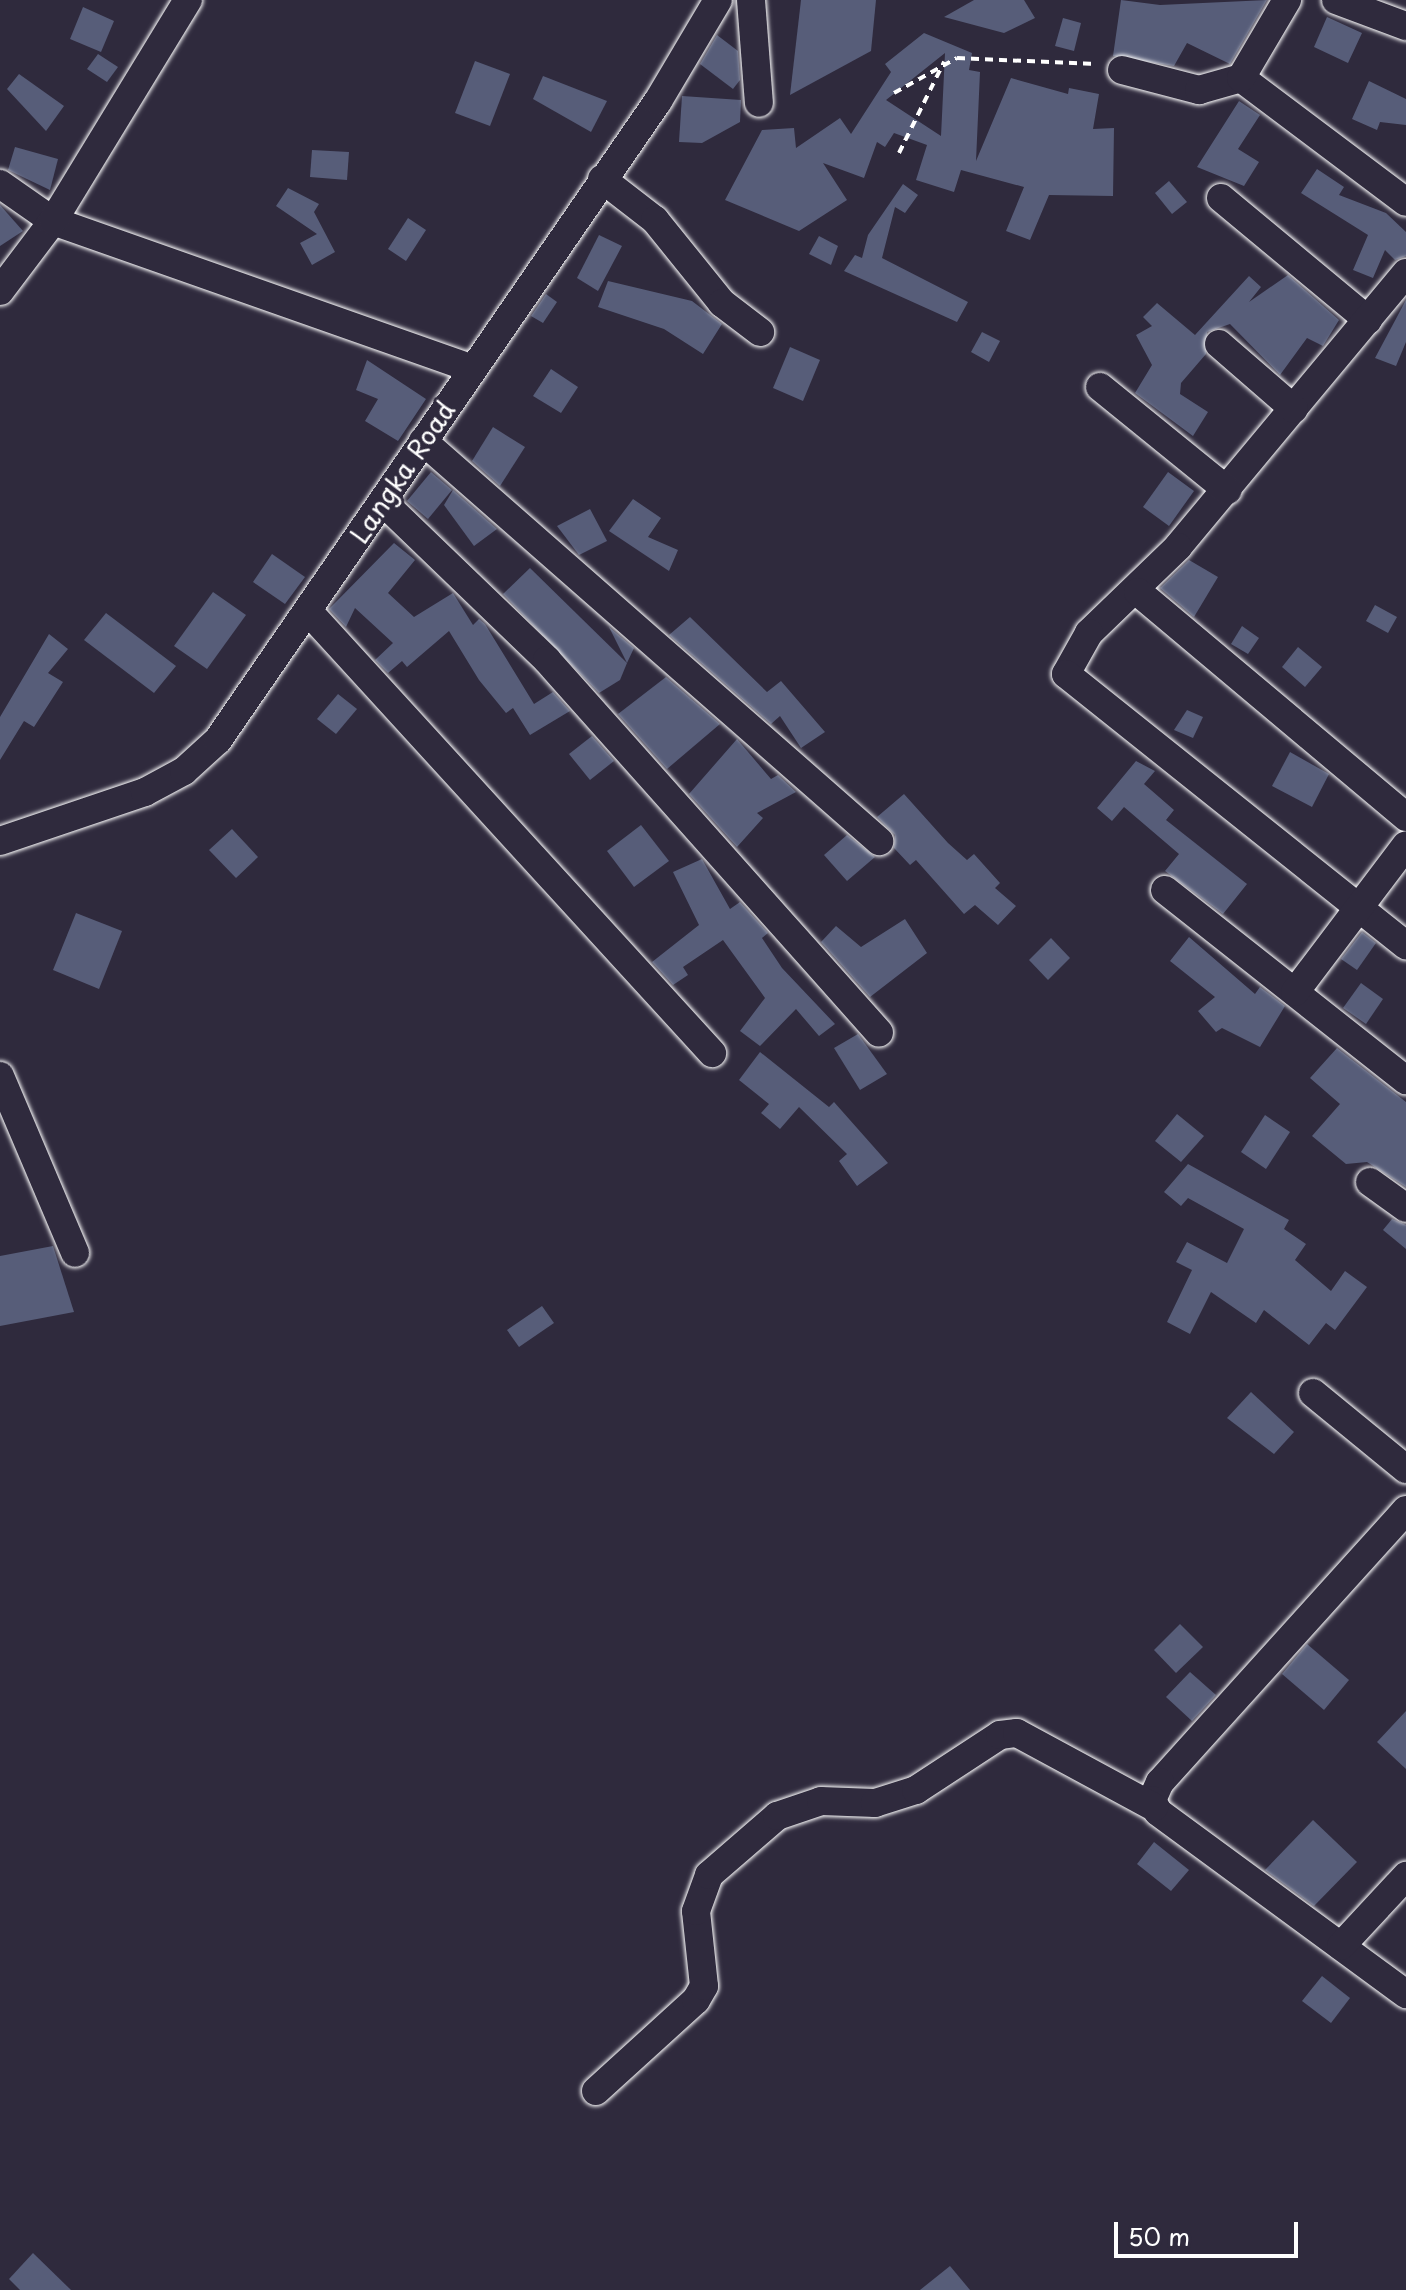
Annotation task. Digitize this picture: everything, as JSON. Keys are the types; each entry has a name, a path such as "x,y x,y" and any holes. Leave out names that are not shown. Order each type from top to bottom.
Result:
{"street":[{"path":"0,291 53,221 188,0"},
{"name":"Langka Road","path":"0,841 145,792 184,771 218,740 602,179 718,0"},
{"path":"751,0 759,103"},
{"path":"1122,70 1199,90 1241,78 1287,0"},
{"path":"1336,0 1406,26"},
{"path":"1241,78 1406,202"},
{"path":"602,179 655,220 722,303 760,332"},
{"path":"0,184 53,221 471,368"},
{"path":"1221,198 1368,320"},
{"path":"1406,273 1227,490 1138,592 1089,633 1067,666 1070,682 1406,945"},
{"path":"1219,344 1294,409"},
{"path":"1100,387 1227,490"},
{"path":"423,441 879,841"},
{"path":"383,502 547,660 879,1032"},
{"path":"1138,592 1406,817"},
{"path":"308,611 712,1053"},
{"path":"1295,992 1406,845"},
{"path":"1165,890 1406,1080"},
{"path":"0,1076 75,1253"},
{"path":"1370,1182 1406,1208"},
{"path":"1313,1393 1406,1469"},
{"path":"1154,1807 1160,1782 1406,1510"},
{"path":"596,2091 696,2000 704,1986 696,1911 709,1875 777,1816 821,1801 875,1803 916,1790 1000,1735 1017,1733 1154,1807 1406,1994"},
{"path":"1341,1946 1406,1876"}],"path":[{"path":"894,93 944,61 1122,70"},
{"path":"899,153 944,61"}],"building":[{"path":"801,0 876,0 871,51 790,95"},
{"path":"974,0 1024,0 1035,18 1004,33 944,17"},
{"path":"1121,0 1160,5 1267,0 1230,64 1187,43 1174,66 1113,56"},
{"path":"83,7 114,21 101,52 70,39"},
{"path":"1327,17 1362,33 1348,63 1314,47"},
{"path":"1063,18 1081,23 1074,51 1055,46"},
{"path":"924,33 972,53 969,70 980,72 976,161 1011,78 1068,94 1069,88 1099,94 1093,129 1114,128 1113,196 1049,195 1030,240 1006,231 1024,187 961,170 954,192 916,180 927,145 894,133 885,147 877,142 864,178 823,163 847,200 799,231 725,200 762,130 794,128 796,148 840,118 851,134 891,72 885,64","holes":["945,53 941,136 886,100"]},
{"path":"717,35 738,51 740,80 733,89 700,64"},
{"path":"98,54 118,67 107,82 87,69"},
{"path":"475,61 510,74 490,126 455,113"},
{"path":"19,74 64,106 46,131 7,89"},
{"path":"543,76 607,101 591,132 533,99"},
{"path":"1369,81 1406,99 1406,125 1380,122 1377,130 1352,119"},
{"path":"682,96 741,100 740,122 702,143 679,142"},
{"path":"1239,101 1260,115 1238,149 1259,162 1244,186 1197,167"},
{"path":"15,147 58,159 50,190 8,170"},
{"path":"312,150 349,152 347,180 310,177"},
{"path":"1317,169 1344,187 1339,195 1386,213 1406,232 1406,256 1395,260 1385,250 1373,278 1353,270 1368,235 1301,193"},
{"path":"1169,181 1187,202 1172,214 1155,193"},
{"path":"903,184 918,195 905,213 895,207 882,258 968,302 957,322 844,271 855,255 862,258 868,235"},
{"path":"288,188 319,204 314,212 335,252 312,265 300,243 317,234 276,206"},
{"path":"0,205 23,231 0,246"},
{"path":"408,218 426,230 406,261 388,249"},
{"path":"599,235 622,246 598,291 577,278"},
{"path":"819,236 838,246 831,265 809,254"},
{"path":"1288,275 1339,320 1323,346 1307,338 1280,375 1230,324 1207,332 1206,354 1181,383 1180,394 1208,412 1193,436 1135,393 1152,365 1136,335 1152,326 1143,317 1157,303 1195,335 1249,276 1261,287 1249,302"},
{"path":"608,281 692,301 722,324 703,354 664,329 598,307"},
{"path":"546,294 557,302 543,323 531,316"},
{"path":"1406,300 1406,342 1396,366 1375,358"},
{"path":"982,332 1000,341 989,362 971,352"},
{"path":"790,347 820,360 803,401 773,388"},
{"path":"367,360 426,399 398,441 365,421 378,399 356,390"},
{"path":"551,369 578,387 561,413 533,396"},
{"path":"493,427 525,447 500,486 472,461"},
{"path":"431,472 452,490 428,519 407,501"},
{"path":"1168,472 1194,491 1169,526 1143,507"},
{"path":"453,490 497,529 474,546 444,505"},
{"path":"633,499 661,518 648,537 678,550 669,571 609,531"},
{"path":"590,509 607,541 579,555 557,526"},
{"path":"394,543 415,560 388,593 414,617 453,593 473,625 479,619 485,624 534,704 553,692 570,711 530,735 513,708 506,713 479,680 449,631 407,667 402,661 388,673 375,660 393,643 355,608 346,627 329,609"},
{"path":"272,554 305,577 285,604 253,582"},
{"path":"1189,560 1218,577 1194,617 1160,588"},
{"path":"530,568 627,663 620,680 599,693 503,594"},
{"path":"213,592 246,615 207,669 174,646"},
{"path":"1375,605 1397,617 1388,633 1366,621"},
{"path":"106,613 176,666 154,693 84,640"},
{"path":"690,617 767,692 781,681 825,732 801,748 780,716 771,724 669,635"},
{"path":"1242,626 1259,638 1248,654 1231,644"},
{"path":"609,627 634,648 627,663"},
{"path":"49,634 68,649 48,673 63,682 34,727 24,721 0,760 0,717"},
{"path":"1298,647 1322,667 1305,687 1282,667"},
{"path":"666,677 720,724 667,769 618,714"},
{"path":"338,694 357,709 336,734 317,719"},
{"path":"1187,710 1203,717 1193,738 1174,730"},
{"path":"592,736 614,761 590,780 569,754"},
{"path":"737,739 771,779 778,775 796,792 757,813 763,818 737,847 689,794"},
{"path":"1290,752 1329,774 1312,807 1272,786"},
{"path":"1136,761 1155,771 1144,784 1174,810 1166,820 1247,884 1223,914 1165,871 1179,854 1124,807 1112,821 1097,808"},
{"path":"904,794 948,843 967,860 974,854 1000,883 995,888 1016,906 998,925 975,905 964,914 916,860 910,865 894,848 895,835 877,817"},
{"path":"641,825 669,861 634,887 607,851"},
{"path":"232,829 258,857 236,878 209,850"},
{"path":"847,835 875,857 847,881 824,855"},
{"path":"702,859 730,909 740,902 768,933 762,938 782,968 835,1024 819,1036 796,1009 760,1046 740,1031 765,998 723,940 683,967 688,975 673,985 652,962 699,925 673,872"},
{"path":"76,913 122,931 99,989 53,970"},
{"path":"905,919 927,953 870,997 821,942 836,926 861,947"},
{"path":"1362,932 1376,943 1357,970 1341,959"},
{"path":"1189,937 1255,994 1260,987 1285,1006 1260,1047 1222,1028 1216,1032 1198,1011 1215,997 1170,961"},
{"path":"1051,938 1070,958 1048,980 1029,960"},
{"path":"1361,983 1383,999 1366,1024 1343,1008"},
{"path":"858,1034 887,1074 860,1090 834,1048"},
{"path":"1337,1048 1406,1102 1406,1187 1367,1162 1346,1164 1312,1136 1340,1104 1310,1078"},
{"path":"760,1052 829,1107 834,1102 888,1163 857,1186 839,1161 847,1154 799,1107 780,1129 761,1113 769,1104 739,1080"},
{"path":"1177,1114 1204,1136 1181,1162 1155,1141"},
{"path":"1265,1115 1290,1132 1266,1169 1241,1152"},
{"path":"1188,1164 1289,1220 1284,1229 1306,1244 1295,1260 1331,1291 1345,1271 1367,1287 1335,1330 1326,1323 1309,1345 1264,1310 1256,1323 1211,1292 1190,1334 1167,1322 1192,1270 1176,1262 1187,1242 1227,1263 1244,1229 1188,1198 1181,1206 1164,1192"},
{"path":"1392,1219 1406,1225 1406,1249 1383,1230"},
{"path":"53,1246 74,1312 0,1326 0,1256"},
{"path":"542,1306 554,1323 519,1347 507,1330"},
{"path":"1251,1392 1294,1432 1274,1454 1227,1418"},
{"path":"1180,1624 1203,1647 1176,1673 1154,1650"},
{"path":"1307,1644 1349,1680 1324,1710 1282,1674"},
{"path":"1190,1672 1216,1695 1192,1721 1166,1697"},
{"path":"1406,1711 1406,1769 1377,1742"},
{"path":"1313,1820 1357,1862 1314,1906 1265,1870"},
{"path":"1154,1842 1189,1870 1171,1891 1137,1864"},
{"path":"1322,1976 1350,1998 1331,2023 1302,2001"},
{"path":"33,2253 71,2290 20,2290 9,2279"},
{"path":"950,2266 970,2290 920,2290"}]}
